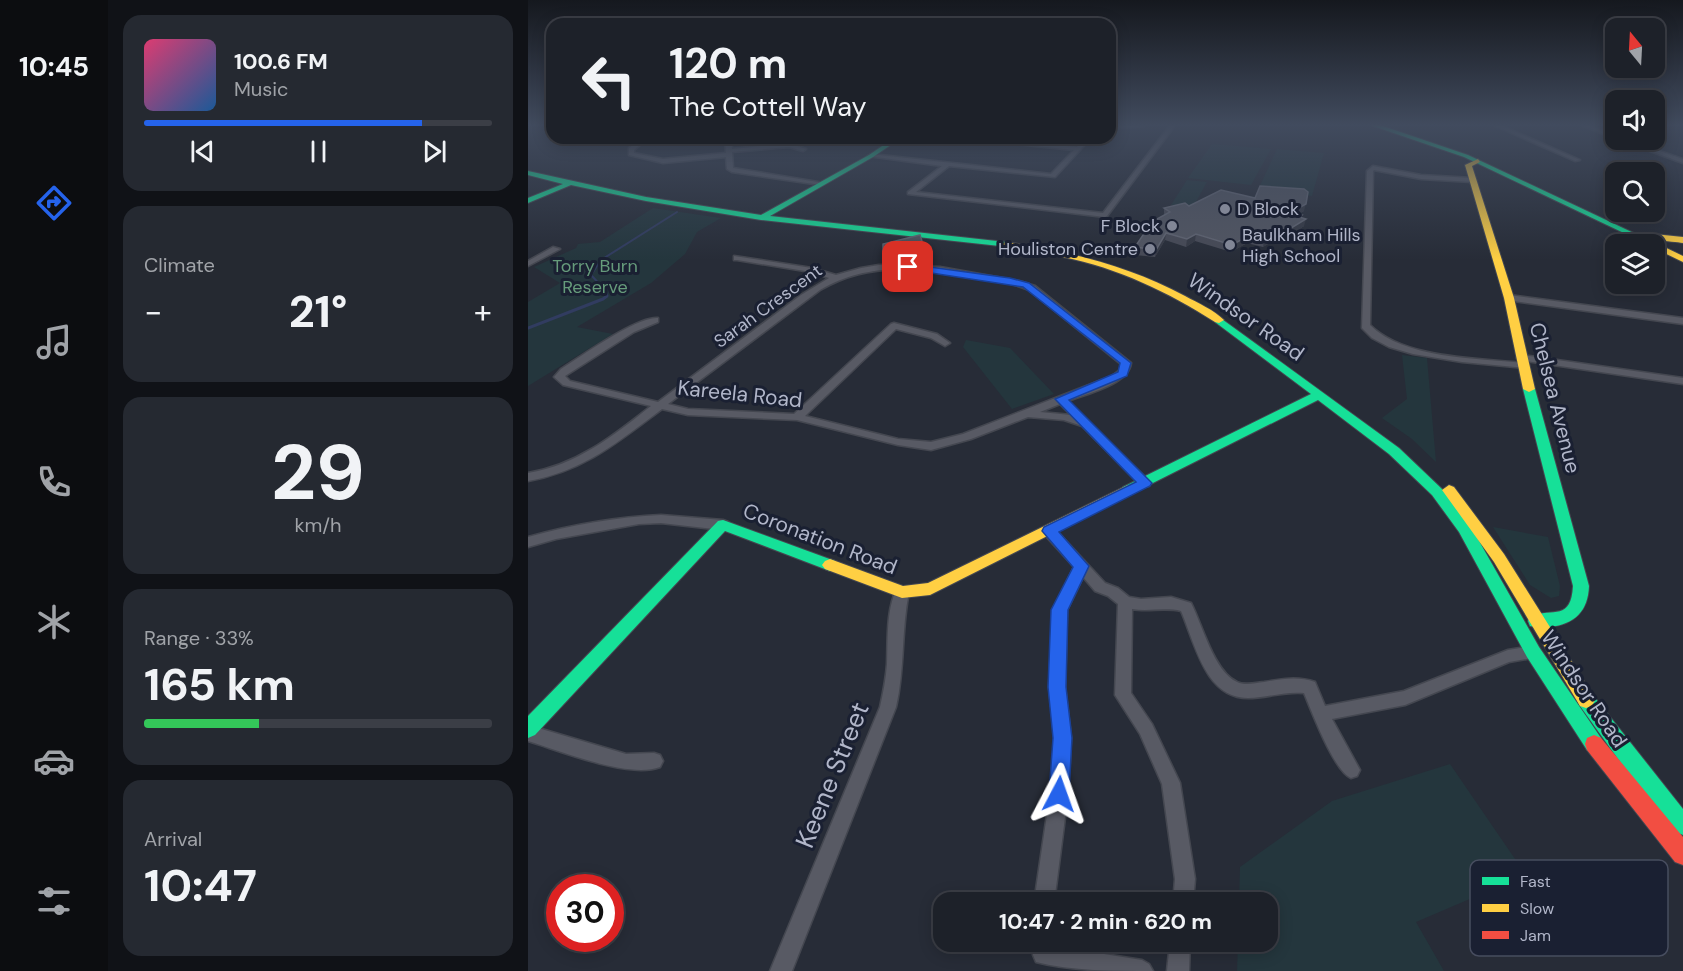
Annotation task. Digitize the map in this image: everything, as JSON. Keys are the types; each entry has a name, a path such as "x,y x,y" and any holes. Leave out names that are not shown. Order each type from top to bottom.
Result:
{"main road":[{"path":"765,215 846,169"},
{"path":"1470,169 1472,180"},
{"path":"1495,169 1631,234"},
{"name":"Windsor Road","path":"528,171 568,184 647,200 1023,243 1074,251 1135,266 1190,289 1325,392 1403,458 1440,495 1474,547 1533,652 1570,711 1620,779 1683,854"},
{"name":"Windsor Road","path":"528,171 601,187 765,215"},
{"name":"Chelsea Avenue","path":"1472,180 1509,298 1522,362 1581,586 1583,600 1578,610 1554,620 1536,621"},
{"path":"528,201 568,184"},
{"path":"1665,238 1683,240"},
{"path":"1665,250 1683,259"},
{"name":"Windsor Road","path":"1325,392 1387,431 1435,474 1483,533 1572,679 1602,723 1683,825"},
{"name":"Coronation Road","path":"528,731 723,525 902,592 930,589 1325,392"},
{"path":"1516,621 1536,621"}],"street":[{"path":"731,169 821,183"},
{"path":"941,169 910,193 1105,215 1140,169"},
{"path":"994,169 1053,176 1059,169"},
{"path":"1372,169 1365,326 1374,337 1400,349 1683,381"},
{"path":"1380,169 1421,177 1472,180"},
{"path":"528,264 556,249"},
{"path":"737,258 812,270 834,278"},
{"name":"Sarah Crescent","path":"528,477 554,473 595,455 824,283 861,270 897,266 1010,281 1032,288 1126,363 1123,374 1061,399"},
{"path":"1509,298 1683,321"},
{"name":"Kareela Road","path":"655,320 631,330 564,371 559,377 567,383 688,412 796,417 898,442 931,446 967,437 1061,399"},
{"path":"796,417 894,326 934,336 945,343"},
{"path":"1061,399 1145,483"},
{"path":"1024,414 1066,417 1085,424"},
{"path":"528,542 556,534 639,520 661,519 723,525"},
{"path":"1049,531 1100,587 1113,592 1125,602 1142,605 1171,603 1186,607 1215,674 1225,686 1246,692 1294,683 1309,687 1333,741 1351,770"},
{"path":"1046,892 1059,794 1063,738 1057,687 1060,610 1081,566"},
{"name":"Keene Street","path":"781,971 888,707 893,684 898,607 902,592"},
{"path":"1125,602 1122,695 1146,729 1171,783 1185,879 1184,892"},
{"path":"1321,714 1406,698 1508,656 1533,652"},
{"path":"528,731 626,762 654,761"},
{"path":"1042,952 1042,955 1142,971"},
{"path":"1178,971 1179,952"}],"green space":[{"path":"1194,169 1260,169 1251,185 1188,178"},
{"path":"1268,169 1319,169 1312,196 1258,190"},
{"path":"1187,180 1207,182 1193,207 1171,205"},
{"name":"Torry Burn Reserve","path":"653,208 721,218 697,232 685,254 651,283 577,327 613,334 528,386 528,302 560,283 534,267 576,248 578,244 600,242"},
{"path":"966,340 1010,348 1054,394 1012,409 963,347"},
{"path":"1402,355 1427,358 1436,462 1412,439 1382,418 1407,399"},
{"path":"1493,527 1548,537 1560,586 1559,596 1551,598 1530,585"},
{"path":"1450,764 1516,860 1470,860 1470,899 1416,922 1444,971 1237,971 1238,952 1278,952 1278,892 1239,892 1240,867 1332,801"}],"building":[{"path":"1260,186 1304,189 1308,192 1306,204 1291,212 1302,215 1299,217 1306,219 1283,233 1277,232 1264,240 1248,236 1232,245 1196,234 1187,239 1166,233 1156,250 1135,247 1143,235 1154,229 1146,225 1170,212 1164,208 1185,203 1189,206 1221,190 1255,198"},
{"path":"920,235 922,241 908,247 911,248 883,251 883,244"}],"waterway":[{"path":"604,289 591,275 601,260 677,212"},
{"path":"528,328 603,299 607,296 606,293"}],"traffic: fast":[{"path":"761,218 847,169"},
{"path":"1494,169 1632,234"},
{"path":"528,173 646,199 706,209 1006,245"},
{"path":"528,201 568,184"},
{"path":"1219,320 1394,451 1437,492 1465,529 1533,652 1594,744"},
{"path":"1529,389 1581,586 1578,605 1569,615 1555,620 1536,621"},
{"path":"1128,490 1319,395"},
{"path":"528,729 723,525 830,565"},
{"path":"1586,700 1683,825"}],"traffic: slow":[{"path":"1469,169 1509,298 1529,389"},
{"path":"1665,238 1683,240"},
{"path":"1006,245 1064,254 1117,269 1168,291 1219,320"},
{"path":"1665,250 1683,259"},
{"path":"830,565 902,592 930,589 1128,490"},
{"path":"1449,490 1499,558 1586,700"}],"traffic: jam":[{"path":"1594,744 1683,854"}],"place":[{"name":"D Block","path":"1225,209"},
{"name":"F Block","path":"1172,226"},
{"name":"Baulkham Hills High School","path":"1230,245"},
{"name":"Houliston Centre","path":"1150,249"}],"route":[{"path":"908,267 1019,282 1026,285 1126,363 1123,374 1116,378 1061,399 1145,483 1049,531 1081,566 1060,610 1057,687 1063,738 1059,794"}]}
